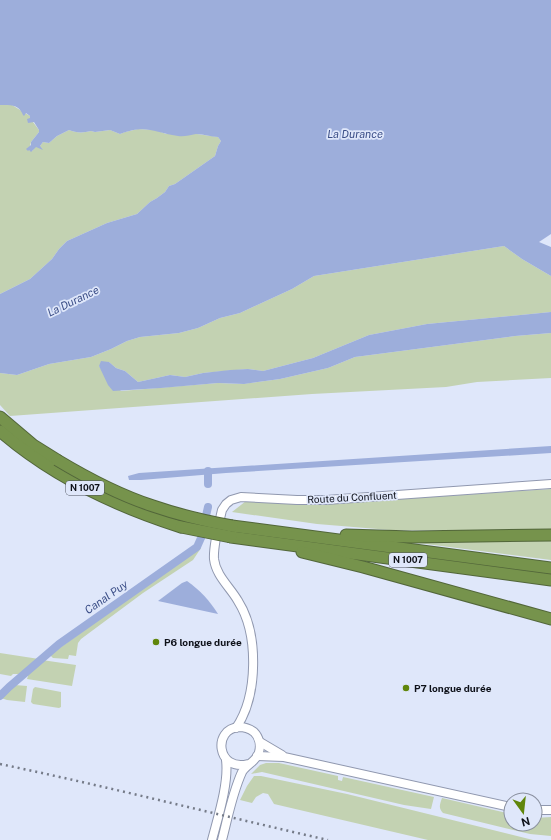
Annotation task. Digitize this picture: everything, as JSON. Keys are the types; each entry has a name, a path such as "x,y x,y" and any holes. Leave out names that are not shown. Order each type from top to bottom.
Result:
{"highway":[{"name":"N 1007","path":"0,417 33,445 83,475 116,491 159,508 194,518 232,532 265,541 551,580"},
{"name":"N 1007","path":"0,431 44,465 78,485 115,503 151,517 181,526 232,532 321,537 551,568"},
{"path":"321,537 355,534 412,536 551,535"},
{"path":"265,541 551,619"}],"street":[{"name":"Route du Confluent","path":"246,709 253,665 251,634 248,622 238,601 219,573 214,558 222,510 226,504 241,497 326,500 551,484"},
{"path":"236,728 246,709"},
{"path":"246,709 249,724 260,742 284,757"},
{"path":"212,840 226,782 227,768 226,760 222,753 222,742 227,733 236,728 243,727 254,732"},
{"path":"222,840 234,792 243,770 257,756 260,742"},
{"path":"257,756 284,757 503,805"},
{"path":"226,760 236,766 248,764"}],"green space":[{"path":"0,105 12,105 30,116 39,130 31,142 29,150 32,151 36,146 40,146 43,142 49,143 57,136 69,130 74,132 95,132 110,130 120,134 138,129 156,130 166,134 197,134 218,137 221,141 215,156 175,184 169,186 165,192 150,202 137,214 107,223 67,241 52,259 30,279 0,294"},
{"path":"504,246 522,259 551,276 551,312 427,324 369,335 313,358 263,371 248,369 203,373 185,377 170,375 138,382 125,371 116,368 109,362 99,366 121,391 218,383 242,384 280,379 328,368 355,357 515,336 551,333 551,378 477,382 446,387 312,394 10,416 0,405 0,373 17,375 49,364 91,357 127,341 140,337 179,333 198,328 220,318 240,313 292,289 314,276"},
{"path":"551,489 551,530 390,530 317,524 232,512 246,501 370,501"},
{"path":"551,539 551,560 418,543 419,541"},
{"path":"201,548 193,560 143,593 81,639 78,643 76,656 69,655 68,659 53,658 50,655"},
{"path":"0,653 39,659 21,674 13,674 11,676 0,674"},
{"path":"42,660 76,665 72,686 27,679 28,676 23,675"},
{"path":"15,685 27,686 25,702 1,698"},
{"path":"35,687 61,692 61,707 59,708 33,704 31,702 33,689"},
{"path":"266,763 279,763 338,776 338,780 342,781 343,777 434,797 431,809 404,805 262,772 251,774 260,765"},
{"path":"254,776 261,776 347,794 533,840 428,840 274,804 268,794 263,793 256,797 252,803 240,800"},
{"path":"442,798 503,812 503,827 443,813 440,808"},
{"path":"551,817 551,836 522,832 543,832 543,818"}],"water":[{"name":"La Durance","path":"0,0 551,0 551,234 539,242 551,247 551,276 522,259 504,246 314,276 292,289 240,313 220,318 198,328 179,333 140,337 127,341 91,357 49,364 17,375 0,373 0,294 30,279 52,259 67,241 107,223 137,214 150,202 165,192 169,186 175,184 215,156 221,141 218,137 202,134 180,136 143,129 120,134 110,130 74,132 69,130 57,136 49,143 43,142 40,146 43,150 36,147 31,152 29,150 28,151 26,149 31,145 31,142 39,130 34,122 28,123 27,119 30,118 30,116 26,113 24,116 17,107 11,105 0,105"},
{"path":"551,312 551,333 515,336 355,357 328,368 280,379 244,384 218,383 113,391 108,385 99,366 101,361 109,362 116,368 125,371 138,382 170,375 185,377 203,373 248,369 263,371 313,358 369,335 427,324"},
{"path":"551,446 551,453 226,473 141,480 129,480 128,476 139,473"},
{"path":"187,581 204,596 218,614 158,601"}],"waterway":[{"name":"Canal Puy","path":"208,471 208,484"},
{"name":"Canal Puy","path":"0,696 59,644 197,547 201,538 208,507"}],"railway":[{"path":"0,764 328,840"}],"place":[{"name":"P6 longue durée","path":"156,642"},
{"name":"P7 longue durée","path":"406,688"}]}
